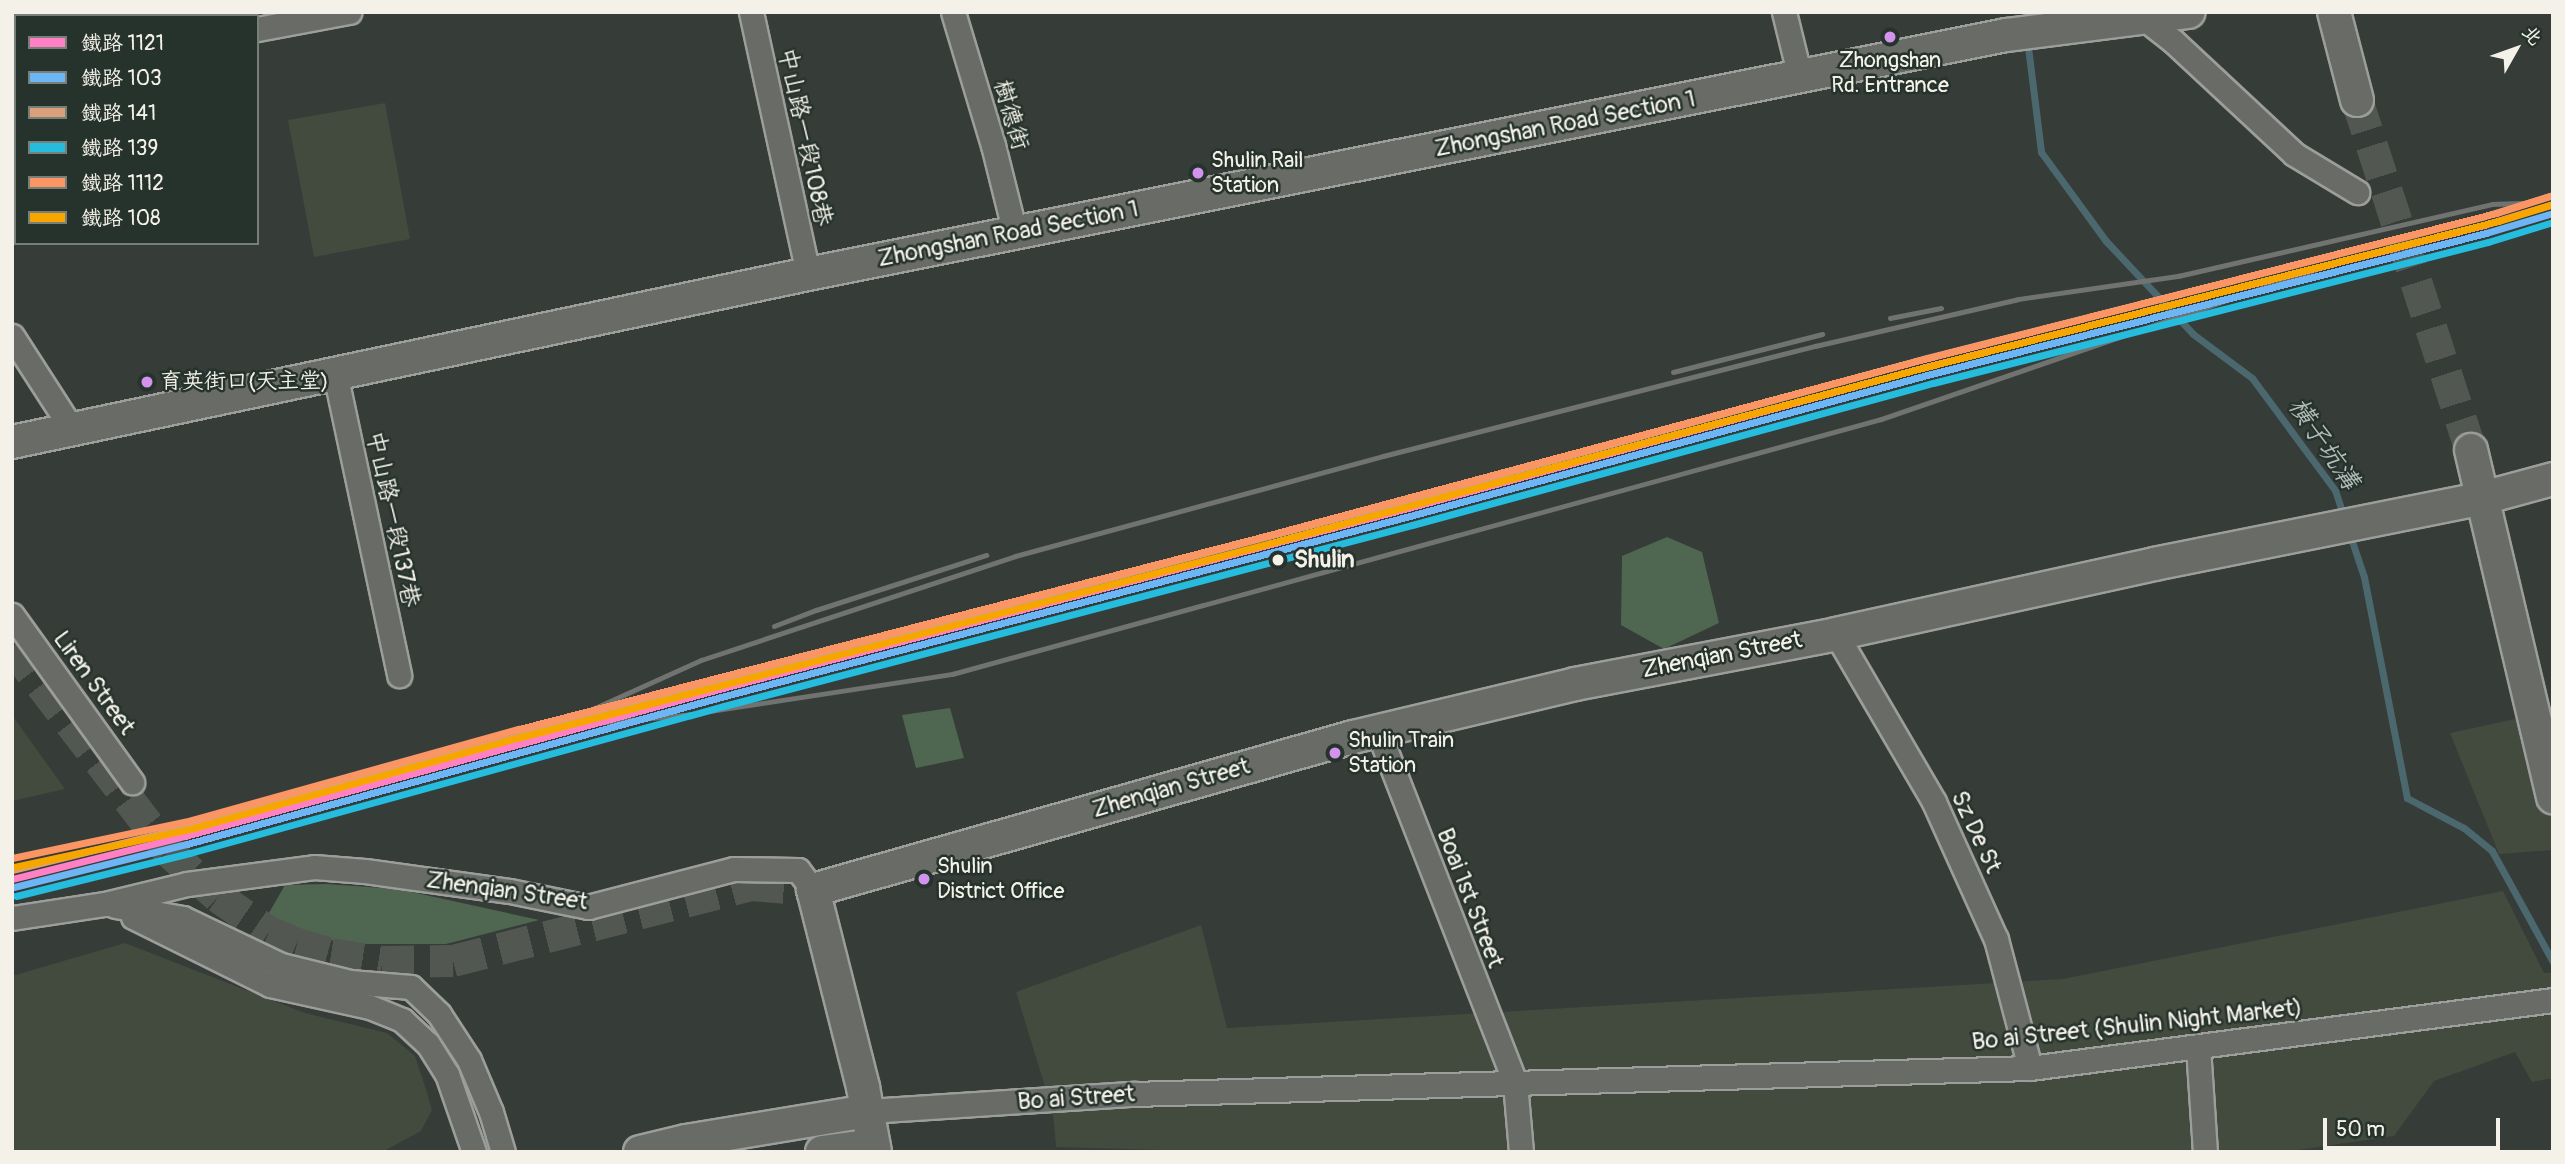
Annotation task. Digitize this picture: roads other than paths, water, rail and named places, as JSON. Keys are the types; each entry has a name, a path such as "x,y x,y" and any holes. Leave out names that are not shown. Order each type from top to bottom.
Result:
{"main road":[{"name":"Zhongshan Road Section 1","path":"12,442 808,274 1800,76 2020,33 2189,12"},
{"path":"2333,12 2357,100"},
{"path":"2471,450 2553,797"},
{"name":"Zhenqian Street","path":"813,890 1378,732 1575,684 1836,634 2140,567 2483,498 2553,479"},
{"path":"813,890 868,1111 874,1148 822,1152"},
{"name":"Bo ai Street","path":"640,1152 725,1134 868,1111"}],"street":[{"path":"259,29 349,12"},
{"name":"中山路一段108巷","path":"751,12 808,274"},
{"name":"樹德街","path":"953,12 993,145 1015,233"},
{"path":"1784,12 1800,76"},
{"path":"2149,16 2294,154 2357,192"},
{"path":"12,336 72,429"},
{"name":"中山路一段137巷","path":"335,373 399,675"},
{"name":"Liren Street","path":"12,615 132,782"},
{"name":"Sz De St","path":"1836,634 1934,802 1996,939 2030,1068"},
{"name":"Boai 1st Street","path":"1378,732 1515,1083 1521,1152"},
{"name":"Zhenqian Street","path":"12,918 105,904 187,884 314,867 366,870 510,891 587,907 734,869 798,870 813,890"},
{"path":"105,904 183,918 281,965 351,982 411,987 439,1014 469,1060 491,1112 503,1152"},
{"path":"105,904 270,985 370,1007 402,1020 428,1044 447,1074 474,1152"},
{"name":"Bo ai Street (Shulin Night Market)","path":"1515,1083 2030,1068 2546,1001"},
{"path":"2198,1047 2205,1152"},
{"name":"Bo ai Street","path":"868,1111 1133,1094 1515,1083"}],"waterway":[{"name":"橫子坑溝","path":"2027,39 2041,152 2106,241 2193,334 2252,378 2335,490 2344,518"},
{"name":"橫子坑溝","path":"2349,532 2364,577 2407,798 2464,828 2492,851 2553,962"}],"tunnel":[{"path":"2357,100 2471,450"},
{"path":"12,647 168,851 218,897 269,932 297,944 331,954 382,962 453,961 752,885 813,890"}],"railway":[{"path":"588,711 701,660 1015,556 1383,456 1815,346 2018,299 2178,276 2492,204 2528,203"},
{"path":"595,723 684,715 952,674 1881,419 2333,263"},
{"path":"1890,318 1941,308"},
{"path":"1673,372 1822,334"},
{"path":"774,626 986,555"}],"rail line":[{"name":"1112","path":"12,858 192,820 519,729 1269,535 1916,361 2496,213 2553,195"},
{"name":"141","path":"12,870 183,828 717,681 1406,500 1927,358 2482,217 2550,196"},
{"name":"1121","path":"12,879 185,836 719,689 1408,508 1929,366 2484,225 2553,204"},
{"name":"108","path":"14,867 194,828 521,737 1271,543 1918,369 2498,221 2553,204"},
{"name":"103","path":"14,887 187,844 721,697 1410,516 1931,374 2486,233 2553,213"},
{"name":"139","path":"16,896 190,853 724,706 1412,525 1933,383 2488,242 2553,222"}],"place":[{"name":"Zhongshan Rd. Entrance","path":"1890,37"},
{"name":"Shulin Rail Station","path":"1198,173"},
{"name":"育英街口(天主堂)","path":"147,382"},
{"name":"Shulin","path":"1278,560"},
{"name":"Shulin Train Station","path":"1335,753"},
{"name":"Shulin District Office","path":"924,879"}]}
